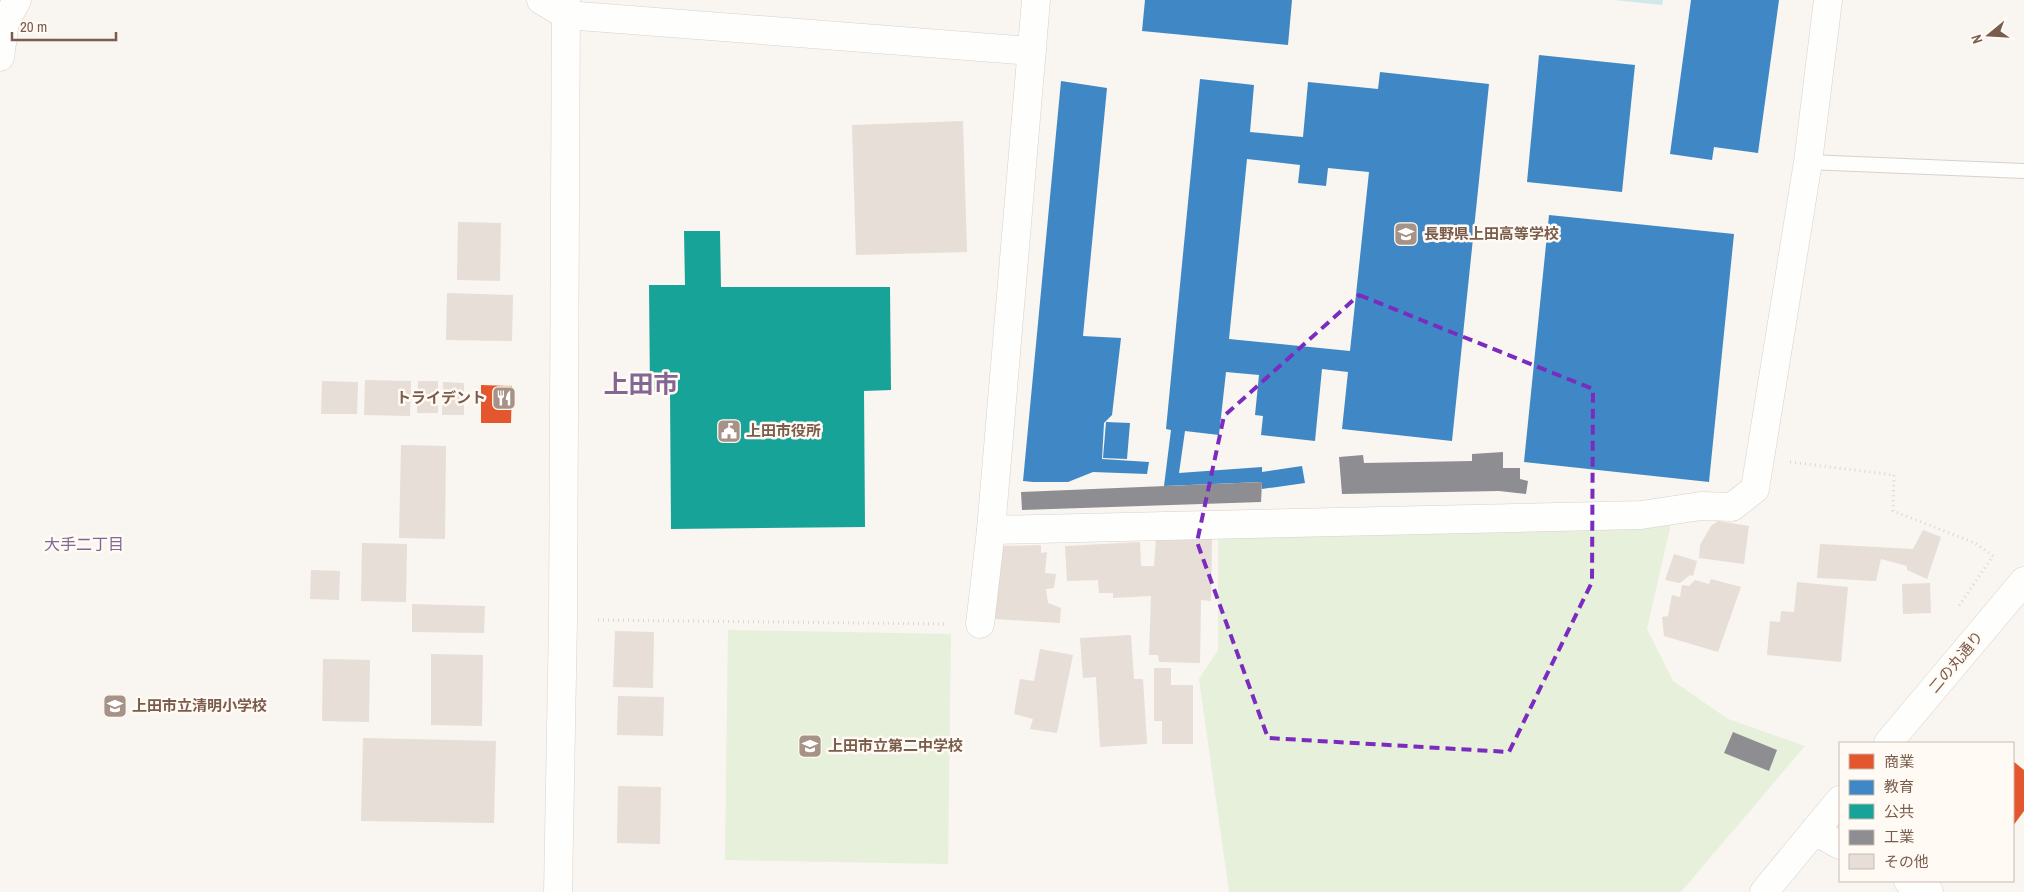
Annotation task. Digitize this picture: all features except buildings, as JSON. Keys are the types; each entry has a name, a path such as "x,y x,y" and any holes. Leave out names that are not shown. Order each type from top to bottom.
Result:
{"street":[{"path":"541,0 566,7 1032,51"},
{"path":"980,624 992,530 1036,0"},
{"path":"992,530 1641,515 1701,506 1732,507 1755,489 1808,162 1828,0"},
{"path":"558,892 563,610 566,7"},
{"path":"0,57 7,14"},
{"name":"二の丸通り","path":"1889,742 2024,581"},
{"path":"1764,892 1839,801"},
{"path":"1814,831 1839,844"},
{"path":"1910,882 1929,892"}],"lane":[{"path":"1808,162 2024,172"}],"path":[{"path":"1760,458 1894,475 1893,512 1975,543 1994,556 1954,612"},
{"path":"598,620 980,624"}],"highlighted area":[{"path":"1359,295 1593,389 1592,582 1509,752 1268,738 1197,542 1224,416"}],"green space":[{"path":"1674,510 1647,629 1673,681 1728,719 1805,746 1681,892 1229,892 1199,679 1218,650 1218,524"},
{"name":"上田市立第二中学校","path":"728,630 951,634 948,864 725,860"}],"water":[{"path":"1615,0 1663,0 1662,5"}],"place":[{"name":"長野県上田高等学校","path":"1406,234"},
{"name":"トライデント","path":"504,398"},
{"name":"上田市役所","path":"729,431"},
{"name":"上田市立清明小学校","path":"115,706"},
{"name":"上田市立第二中学校","path":"810,746"}],"district":[{"name":"上田市","path":"641,384"},
{"name":"大手二丁目","path":"84,544"}]}
